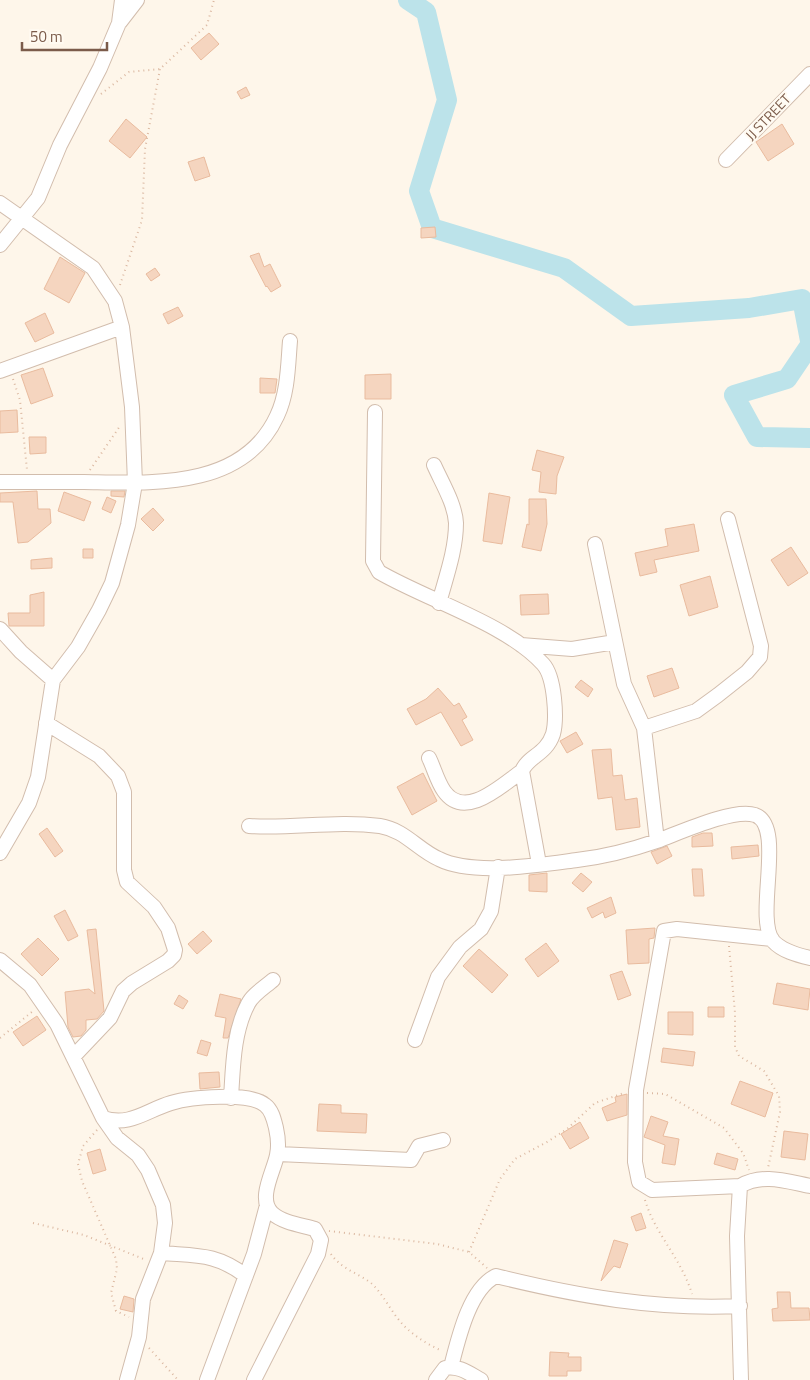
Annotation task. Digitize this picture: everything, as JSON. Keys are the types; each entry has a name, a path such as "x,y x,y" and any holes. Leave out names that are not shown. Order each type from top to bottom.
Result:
{"street":[{"path":"119,23 122,0"},
{"path":"0,245 38,198 60,145 100,68 119,23 137,0"},
{"name":"JJ STREET","path":"726,160 810,74"},
{"path":"0,203 21,220 93,268 115,301 122,327 132,407 134,483 128,525 112,583 100,610 78,647 53,680 44,747 29,803 0,852"},
{"path":"5,370 122,327"},
{"path":"0,482 134,483 176,481 218,471 255,448 278,415 286,383 290,341"},
{"path":"375,412 373,560 379,572 521,645 545,666 552,682 554,705 553,733 545,750 524,766 522,771 488,795 466,804 454,800 444,791 429,758"},
{"path":"434,466 450,502 456,522 453,548 440,603"},
{"path":"644,728 696,711 747,672 760,657 762,646 728,519"},
{"path":"595,544 624,684 644,728 657,841"},
{"path":"0,628 21,652 53,680"},
{"path":"521,645 572,649 615,642"},
{"path":"46,723 99,756 118,776 124,792 124,870 127,882 154,907 168,928 175,950 174,955 168,961 132,983 123,991 110,1018 74,1058"},
{"path":"522,771 538,864"},
{"path":"248,826 381,826 402,833 437,859 454,865 472,868 538,864 617,853 727,816 754,815 760,819 768,832 768,917 772,939 778,946 796,955 810,958"},
{"path":"415,1040 438,977 460,947 482,929 491,911 498,867"},
{"path":"772,939 677,929 664,931 637,1091 635,1162 639,1182 652,1190 746,1183 766,1177 810,1186"},
{"path":"0,960 30,985 58,1024 104,1120 117,1138 138,1155 148,1170 163,1205 165,1223 159,1259 143,1299 139,1337 127,1380"},
{"path":"231,1098 233,1063 238,1033 248,1003 273,980"},
{"path":"104,1120 117,1122 128,1120 172,1103 189,1099 231,1098 258,1101 271,1112 278,1142 278,1154 268,1184 267,1205 246,1276 208,1380"},
{"path":"278,1154 366,1157 402,1161 411,1160 419,1146 443,1140"},
{"path":"741,1380 737,1236 746,1183"},
{"path":"254,1380 318,1254 318,1234 280,1218 271,1212 267,1205"},
{"path":"159,1259 216,1258 229,1264 246,1276"},
{"path":"436,1380 452,1362 461,1329 479,1291 488,1280 496,1276 578,1295 626,1302 696,1308 740,1306"},
{"path":"452,1362 460,1369 481,1380"}],"path":[{"path":"115,301 142,220 145,149 160,69 207,25 214,0"},
{"path":"100,95 129,72 160,69"},
{"path":"5,370 21,409 28,482"},
{"path":"82,482 132,407"},
{"path":"728,934 735,1013 735,1047 739,1056 764,1071 779,1096 780,1112 766,1177"},
{"path":"0,1038 43,1004"},
{"path":"469,1252 500,1179 515,1159 547,1142 567,1128 595,1103 637,1091 665,1094 724,1128 743,1153 746,1183"},
{"path":"104,1120 83,1146 78,1164 82,1181 116,1259 112,1301 116,1311 140,1322"},
{"path":"639,1182 656,1228 683,1269 696,1308"},
{"path":"33,1223 84,1235 159,1259"},
{"path":"318,1234 436,1244 469,1252 496,1276"},
{"path":"318,1234 334,1258 371,1284 387,1302 399,1320 411,1332 452,1362"},
{"path":"139,1337 178,1380"}],"building":[{"path":"209,33 219,44 201,60 191,48"},
{"path":"246,87 250,95 241,99 237,92"},
{"path":"126,119 147,137 130,158 109,141"},
{"path":"782,124 794,144 768,161 756,142"},
{"path":"204,157 210,176 195,181 188,162"},
{"path":"435,227 436,237 421,238 421,228"},
{"path":"259,253 264,267 270,264 281,286 271,292 266,287 250,256"},
{"path":"60,257 85,273 69,303 44,289"},
{"path":"155,268 160,275 151,281 146,274"},
{"path":"178,307 183,316 168,324 163,314"},
{"path":"45,313 54,333 35,342 25,323"},
{"path":"43,368 53,396 31,404 21,375"},
{"path":"391,374 391,399 365,399 365,375"},
{"path":"260,378 277,379 275,393 260,393"},
{"path":"17,410 18,432 0,433 0,411"},
{"path":"29,437 46,437 46,453 30,454"},
{"path":"537,450 564,457 557,476 556,494 539,492 541,472 532,470"},
{"path":"37,491 38,509 50,509 51,523 28,542 18,543 13,502 0,502 0,493"},
{"path":"111,491 125,491 124,497 111,496"},
{"path":"64,492 91,502 84,521 58,511"},
{"path":"489,493 510,497 502,544 483,541"},
{"path":"107,497 116,501 111,513 102,509"},
{"path":"529,499 546,499 547,524 541,551 522,547 527,524 529,525"},
{"path":"153,508 164,520 153,531 141,519"},
{"path":"694,524 699,551 654,560 657,572 640,576 635,553 668,546 665,529"},
{"path":"791,547 808,573 788,586 771,560"},
{"path":"83,549 93,549 93,558 83,558"},
{"path":"52,558 52,568 31,569 31,560"},
{"path":"710,576 718,607 689,616 680,585"},
{"path":"44,592 44,626 9,626 8,613 30,613 30,595"},
{"path":"548,594 549,614 521,615 520,595"},
{"path":"672,668 679,688 654,697 647,676"},
{"path":"581,680 593,689 588,697 575,687"},
{"path":"438,688 454,706 459,703 467,717 462,720 473,740 461,746 441,712 416,725 407,709 426,699"},
{"path":"576,732 583,744 567,753 560,741"},
{"path":"611,749 613,776 622,775 625,800 637,798 640,827 616,830 612,797 598,799 592,750"},
{"path":"423,773 437,801 412,815 397,787"},
{"path":"47,828 63,851 55,857 39,834"},
{"path":"703,833 712,833 713,846 692,847 692,837"},
{"path":"758,845 759,856 732,859 731,847"},
{"path":"667,846 672,856 657,864 651,852"},
{"path":"692,869 702,869 704,896 694,896"},
{"path":"547,873 547,892 529,891 529,875"},
{"path":"581,873 592,882 583,892 572,883"},
{"path":"611,897 616,913 605,918 603,912 592,918 587,908"},
{"path":"65,910 78,936 68,941 54,916"},
{"path":"655,928 654,938 649,939 649,963 628,964 626,930"},
{"path":"96,929 104,1011 97,1019 86,1020 86,1030 81,1036 73,1037 68,1027 65,992 89,989 95,994 87,930"},
{"path":"203,931 212,941 197,954 188,944"},
{"path":"38,938 59,959 42,976 21,954"},
{"path":"546,943 559,961 538,977 525,959"},
{"path":"479,949 508,975 492,993 463,966"},
{"path":"622,971 631,995 618,1000 610,975"},
{"path":"777,983 810,989 808,1010 773,1004"},
{"path":"220,994 241,999 228,1038 223,1038 226,1018 215,1016"},
{"path":"179,995 188,1001 183,1009 174,1004"},
{"path":"708,1007 724,1007 724,1017 708,1017"},
{"path":"668,1012 693,1012 693,1035 668,1034"},
{"path":"37,1016 46,1030 23,1046 13,1032"},
{"path":"201,1040 211,1043 207,1056 197,1053"},
{"path":"663,1048 695,1052 693,1066 661,1062"},
{"path":"219,1072 220,1087 200,1089 199,1073"},
{"path":"740,1081 773,1093 765,1117 731,1104"},
{"path":"627,1094 627,1115 607,1121 602,1108 616,1102 615,1097"},
{"path":"319,1104 341,1105 341,1113 367,1114 366,1133 317,1131"},
{"path":"651,1116 668,1122 663,1136 679,1139 675,1165 662,1163 665,1145 644,1137"},
{"path":"580,1122 589,1138 570,1149 561,1134"},
{"path":"784,1131 808,1134 805,1160 781,1157"},
{"path":"100,1149 106,1170 93,1174 87,1153"},
{"path":"717,1153 738,1159 735,1170 714,1164"},
{"path":"641,1213 646,1228 636,1231 631,1217"},
{"path":"614,1240 628,1244 620,1268 614,1266 601,1281"},
{"path":"777,1292 790,1292 791,1308 809,1308 810,1320 773,1321 772,1309 778,1308"},
{"path":"124,1296 134,1299 133,1312 120,1309"},
{"path":"550,1352 569,1353 568,1357 581,1357 581,1371 567,1371 567,1376 549,1376"}],"waterway":[{"path":"408,0 426,12 447,100 419,191 432,228 564,268 631,316 749,308 802,299 810,341"},
{"path":"810,345 787,379 734,395 757,437 810,438"}]}
